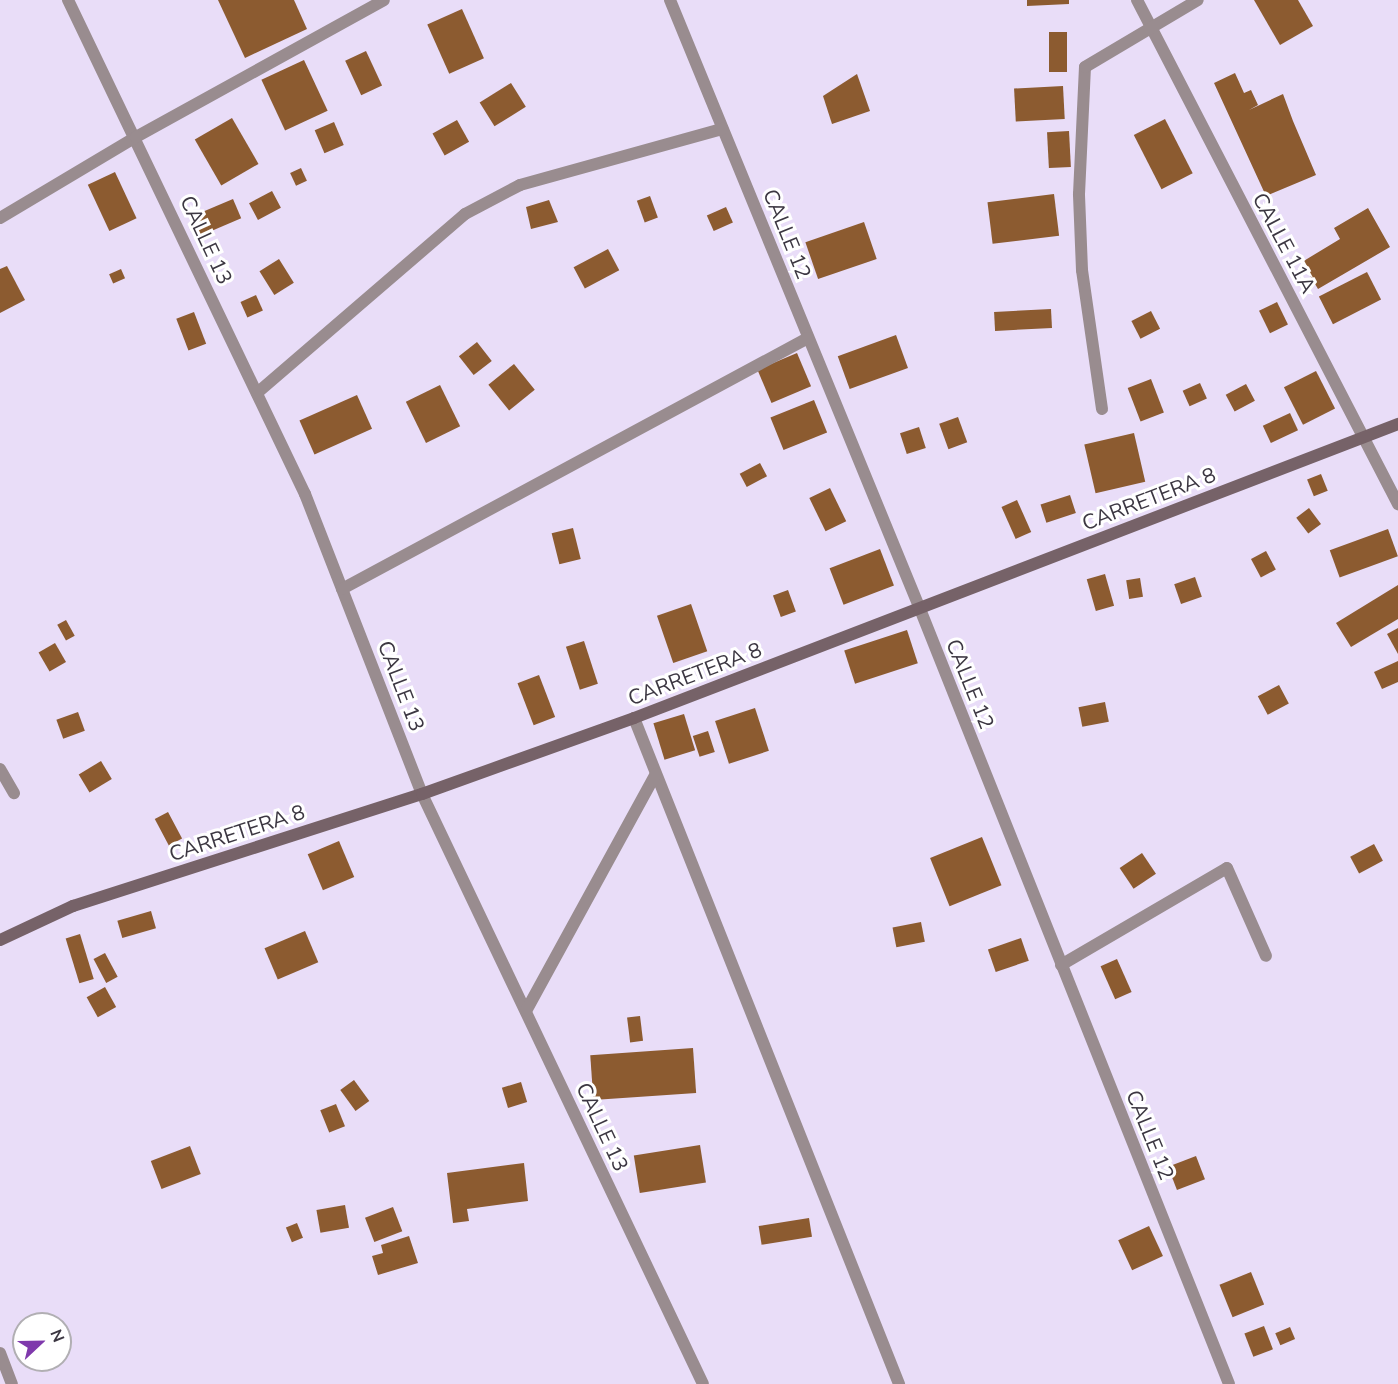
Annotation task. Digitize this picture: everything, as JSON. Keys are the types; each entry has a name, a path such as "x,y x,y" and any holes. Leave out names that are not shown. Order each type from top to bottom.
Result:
{"street":[{"name":"CALLE 13","path":"68,0 136,137 305,494 422,794 703,1384"},
{"path":"0,218 136,137 384,0"},
{"name":"CALLE 12","path":"670,0 920,609 1060,965 1229,1384"},
{"name":"CALLE 11A","path":"1137,0 1398,504"},
{"path":"1102,409 1082,270 1079,194 1081,95 1085,68 1198,0"},
{"path":"257,393 465,214 520,185 722,129"},
{"path":"342,589 808,338"},
{"name":"CARRETERA 8","path":"0,940 73,906 422,794 634,718 1398,424"},
{"path":"634,718 899,1384"},
{"path":"0,769 14,793"},
{"path":"526,1011 656,774"},
{"path":"1060,965 1227,868 1266,956"},
{"path":"0,1353 12,1384"}],"building":[{"path":"218,0 294,0 307,29 245,58"},
{"path":"1027,0 1069,0 1069,4 1027,6"},
{"path":"1254,0 1298,0 1313,26 1280,45"},
{"path":"462,9 484,58 449,74 427,24"},
{"path":"1049,32 1067,32 1067,72 1049,72"},
{"path":"366,51 382,85 361,95 345,61"},
{"path":"304,60 328,111 285,131 261,80"},
{"path":"1235,73 1244,93 1251,90 1258,105 1249,110 1283,94 1316,175 1266,196 1214,83"},
{"path":"857,74 870,111 832,124 823,96"},
{"path":"511,83 526,107 494,126 480,103"},
{"path":"1063,86 1065,119 1016,122 1014,89"},
{"path":"232,118 258,164 221,185 195,140"},
{"path":"1165,119 1193,173 1162,189 1134,135"},
{"path":"457,120 469,142 445,155 433,134"},
{"path":"334,122 344,145 324,153 315,130"},
{"path":"1069,131 1071,167 1049,168 1047,132"},
{"path":"301,168 307,181 296,186 290,173"},
{"path":"115,172 137,218 109,231 88,185"},
{"path":"272,191 281,208 258,220 249,203"},
{"path":"1054,194 1059,236 993,244 987,202"},
{"path":"650,196 658,218 645,222 637,201"},
{"path":"233,199 241,218 198,237 190,217"},
{"path":"549,200 558,222 531,229 526,207"},
{"path":"726,207 733,223 714,231 707,216"},
{"path":"1368,208 1390,247 1318,289 1302,262 1340,239 1334,228"},
{"path":"864,222 877,259 818,279 805,242"},
{"path":"608,249 619,270 585,289 574,267"},
{"path":"279,259 294,283 274,295 259,271"},
{"path":"7,266 25,300 0,313 0,269"},
{"path":"121,269 125,278 113,283 109,274"},
{"path":"1367,272 1381,300 1333,324 1319,297"},
{"path":"256,295 263,311 247,317 240,302"},
{"path":"1277,302 1288,324 1270,333 1259,311"},
{"path":"1051,309 1052,328 995,331 994,312"},
{"path":"1151,311 1160,329 1140,339 1131,321"},
{"path":"194,312 206,344 188,351 176,319"},
{"path":"896,335 908,368 850,389 838,356"},
{"path":"477,342 492,361 474,375 459,356"},
{"path":"797,353 811,386 771,403 757,370"},
{"path":"514,364 535,390 509,410 488,385"},
{"path":"1316,371 1335,408 1303,425 1284,387"},
{"path":"1151,379 1164,413 1141,422 1128,388"},
{"path":"1200,383 1207,399 1190,406 1183,391"},
{"path":"1246,384 1255,401 1235,412 1226,395"},
{"path":"440,385 460,426 426,443 406,402"},
{"path":"357,395 372,429 314,454 299,421"},
{"path":"814,400 827,432 784,450 770,418"},
{"path":"1290,413 1298,430 1271,443 1263,426"},
{"path":"958,417 967,442 948,449 939,424"},
{"path":"919,427 926,448 907,454 900,433"},
{"path":"1134,433 1145,482 1096,493 1084,444"},
{"path":"760,463 767,476 747,487 740,474"},
{"path":"1321,474 1328,491 1314,496 1307,480"},
{"path":"830,488 846,521 826,531 809,498"},
{"path":"1070,495 1076,513 1046,523 1041,505"},
{"path":"1017,500 1031,532 1016,539 1001,507"},
{"path":"1309,508 1321,524 1308,534 1296,518"},
{"path":"573,528 581,559 559,564 552,533"},
{"path":"1388,529 1398,556 1340,577 1330,550"},
{"path":"880,549 894,585 844,605 830,568"},
{"path":"1266,551 1276,570 1261,578 1251,559"},
{"path":"1105,574 1114,606 1096,611 1087,579"},
{"path":"1195,577 1202,597 1181,604 1174,584"},
{"path":"1140,578 1143,597 1129,599 1126,580"},
{"path":"1398,585 1398,619 1351,647 1336,623"},
{"path":"788,590 796,612 781,617 773,595"},
{"path":"691,604 707,651 673,663 657,616"},
{"path":"66,620 75,636 66,641 57,625"},
{"path":"1398,628 1398,654 1387,634"},
{"path":"907,630 918,663 855,684 844,650"},
{"path":"584,641 598,684 580,690 566,647"},
{"path":"55,643 66,662 50,672 39,652"},
{"path":"1398,661 1398,682 1382,689 1374,672"},
{"path":"539,675 555,717 534,725 518,683"},
{"path":"1279,685 1289,704 1268,715 1258,696"},
{"path":"1105,702 1109,722 1082,727 1078,707"},
{"path":"755,708 769,751 729,764 715,721"},
{"path":"78,712 85,731 63,739 56,720"},
{"path":"684,714 695,750 665,760 653,723"},
{"path":"708,731 715,752 700,757 693,736"},
{"path":"101,761 112,779 90,792 79,774"},
{"path":"168,812 182,838 169,846 155,819"},
{"path":"982,837 1001,885 950,906 930,858"},
{"path":"339,841 354,877 323,890 308,854"},
{"path":"1374,844 1383,861 1359,873 1350,857"},
{"path":"1142,853 1156,874 1134,889 1120,868"},
{"path":"151,911 156,928 122,938 117,921"},
{"path":"921,922 925,942 896,947 893,928"},
{"path":"305,931 318,962 278,979 264,948"},
{"path":"80,934 94,979 79,983 66,938"},
{"path":"1021,938 1029,961 996,972 988,949"},
{"path":"105,953 118,977 106,983 94,959"},
{"path":"1117,959 1132,992 1115,999 1101,966"},
{"path":"105,987 116,1007 98,1017 87,997"},
{"path":"640,1016 643,1041 630,1042 627,1018"},
{"path":"693,1048 696,1093 593,1100 590,1055"},
{"path":"354,1080 369,1101 356,1111 340,1090"},
{"path":"521,1082 527,1102 508,1108 502,1088"},
{"path":"336,1104 345,1126 329,1133 320,1110"},
{"path":"700,1145 706,1183 640,1193 634,1155"},
{"path":"190,1146 201,1174 162,1189 151,1161"},
{"path":"1196,1156 1205,1179 1177,1190 1168,1167"},
{"path":"524,1163 528,1201 467,1209 469,1221 453,1223 447,1173"},
{"path":"345,1205 349,1228 320,1233 316,1210"},
{"path":"393,1207 402,1231 374,1242 365,1218"},
{"path":"809,1218 812,1237 762,1245 759,1226"},
{"path":"297,1223 303,1238 292,1242 286,1227"},
{"path":"1149,1226 1163,1256 1132,1270 1118,1240"},
{"path":"409,1236 418,1263 378,1275 372,1256 383,1253 381,1245"},
{"path":"1251,1272 1264,1304 1233,1317 1219,1285"},
{"path":"1264,1326 1273,1349 1253,1357 1244,1334"},
{"path":"1290,1327 1295,1339 1280,1345 1275,1333"}]}
